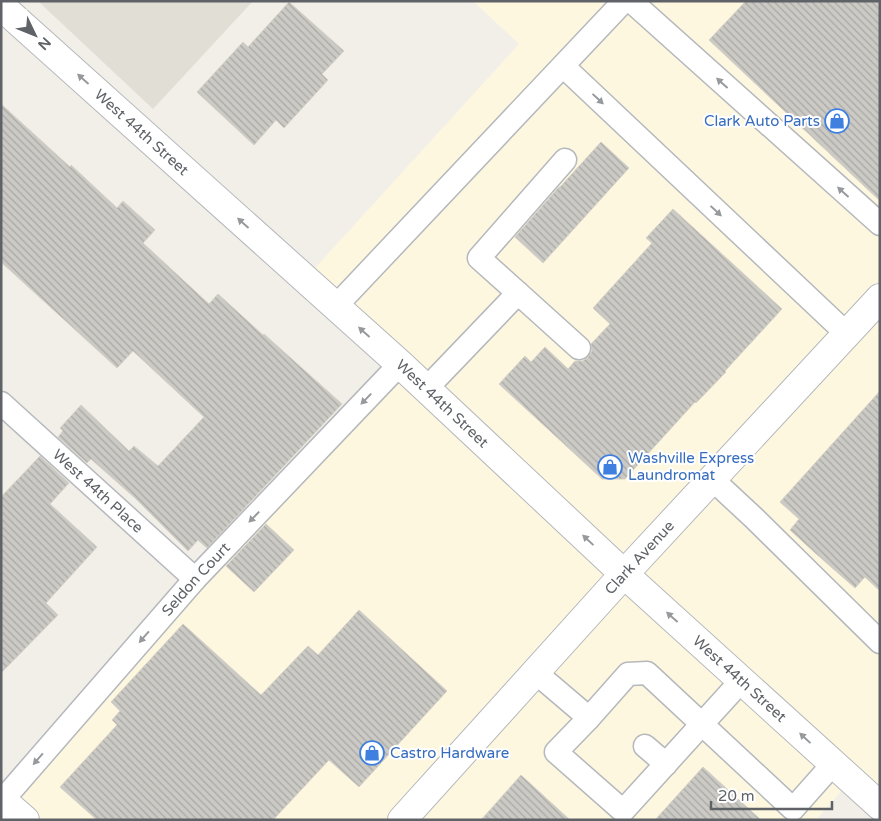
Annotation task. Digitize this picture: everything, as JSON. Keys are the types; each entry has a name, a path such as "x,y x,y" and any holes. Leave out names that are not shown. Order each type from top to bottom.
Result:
{"street":[{"name":"West 44th Street","path":"1,6 400,364 624,574 880,806"},
{"name":"Clark Avenue","path":"402,820 624,574 880,298"},
{"path":"2,800 24,820"}],"lane":[{"path":"336,306 624,1"},
{"path":"630,1 880,224"},
{"path":"563,66 847,334"},
{"path":"565,160 479,258 580,348"},
{"path":"426,389 518,293"},
{"name":"Seldon Court","path":"2,800 195,578 400,364"},
{"name":"West 44th Place","path":"1,403 195,578"},
{"path":"712,479 880,642"},
{"path":"535,672 601,714"},
{"path":"742,680 702,725 623,812 556,752 601,714 628,674 646,674 702,725 793,809 833,764"},
{"path":"645,746 666,764"}],"shaded area":[{"path":"38,1 253,1 153,109"},
{"path":"473,1 880,1 880,806 851,780 816,820 1,820 1,802 400,364 305,279 519,44"}],"building":[{"name":"Clark Auto Parts","path":"746,1 880,1 880,201 709,40"},
{"path":"289,2 344,51 322,74 328,80 284,128 276,120 254,145 197,92 243,42 248,47"},
{"path":"1,104 117,208 123,201 155,230 143,243 209,304 218,294 342,404 207,548 198,540 188,551 135,498 91,459 87,463 58,437 63,431 60,428 81,405 129,451 134,446 158,466 204,417 133,351 117,368 1,262"},
{"path":"601,142 629,168 543,263 515,237"},
{"path":"673,209 782,309 726,372 695,402 625,479 602,479 499,384 525,356 531,362 545,347 568,369 575,361 583,361 588,357 592,351 591,344 610,324 593,308 652,243 646,238"},
{"path":"880,391 880,591 865,577 855,588 814,552 790,530 799,519 780,502"},
{"path":"40,456 69,483 50,504 97,547 46,603 58,615 1,673 1,497"},
{"path":"266,524 294,550 254,592 226,566"},
{"path":"359,610 447,691 359,787 329,760 273,820 97,820 60,787 117,725 112,720 120,711 111,702 183,624 261,695 308,646 318,655"},
{"path":"703,767 761,820 655,820"},
{"path":"521,775 570,820 481,820"}],"place":[{"name":"Clark Auto Parts","path":"837,121"},
{"name":"Washville Express Laundromat","path":"610,467"},
{"name":"Castro Hardware","path":"372,753"}]}
